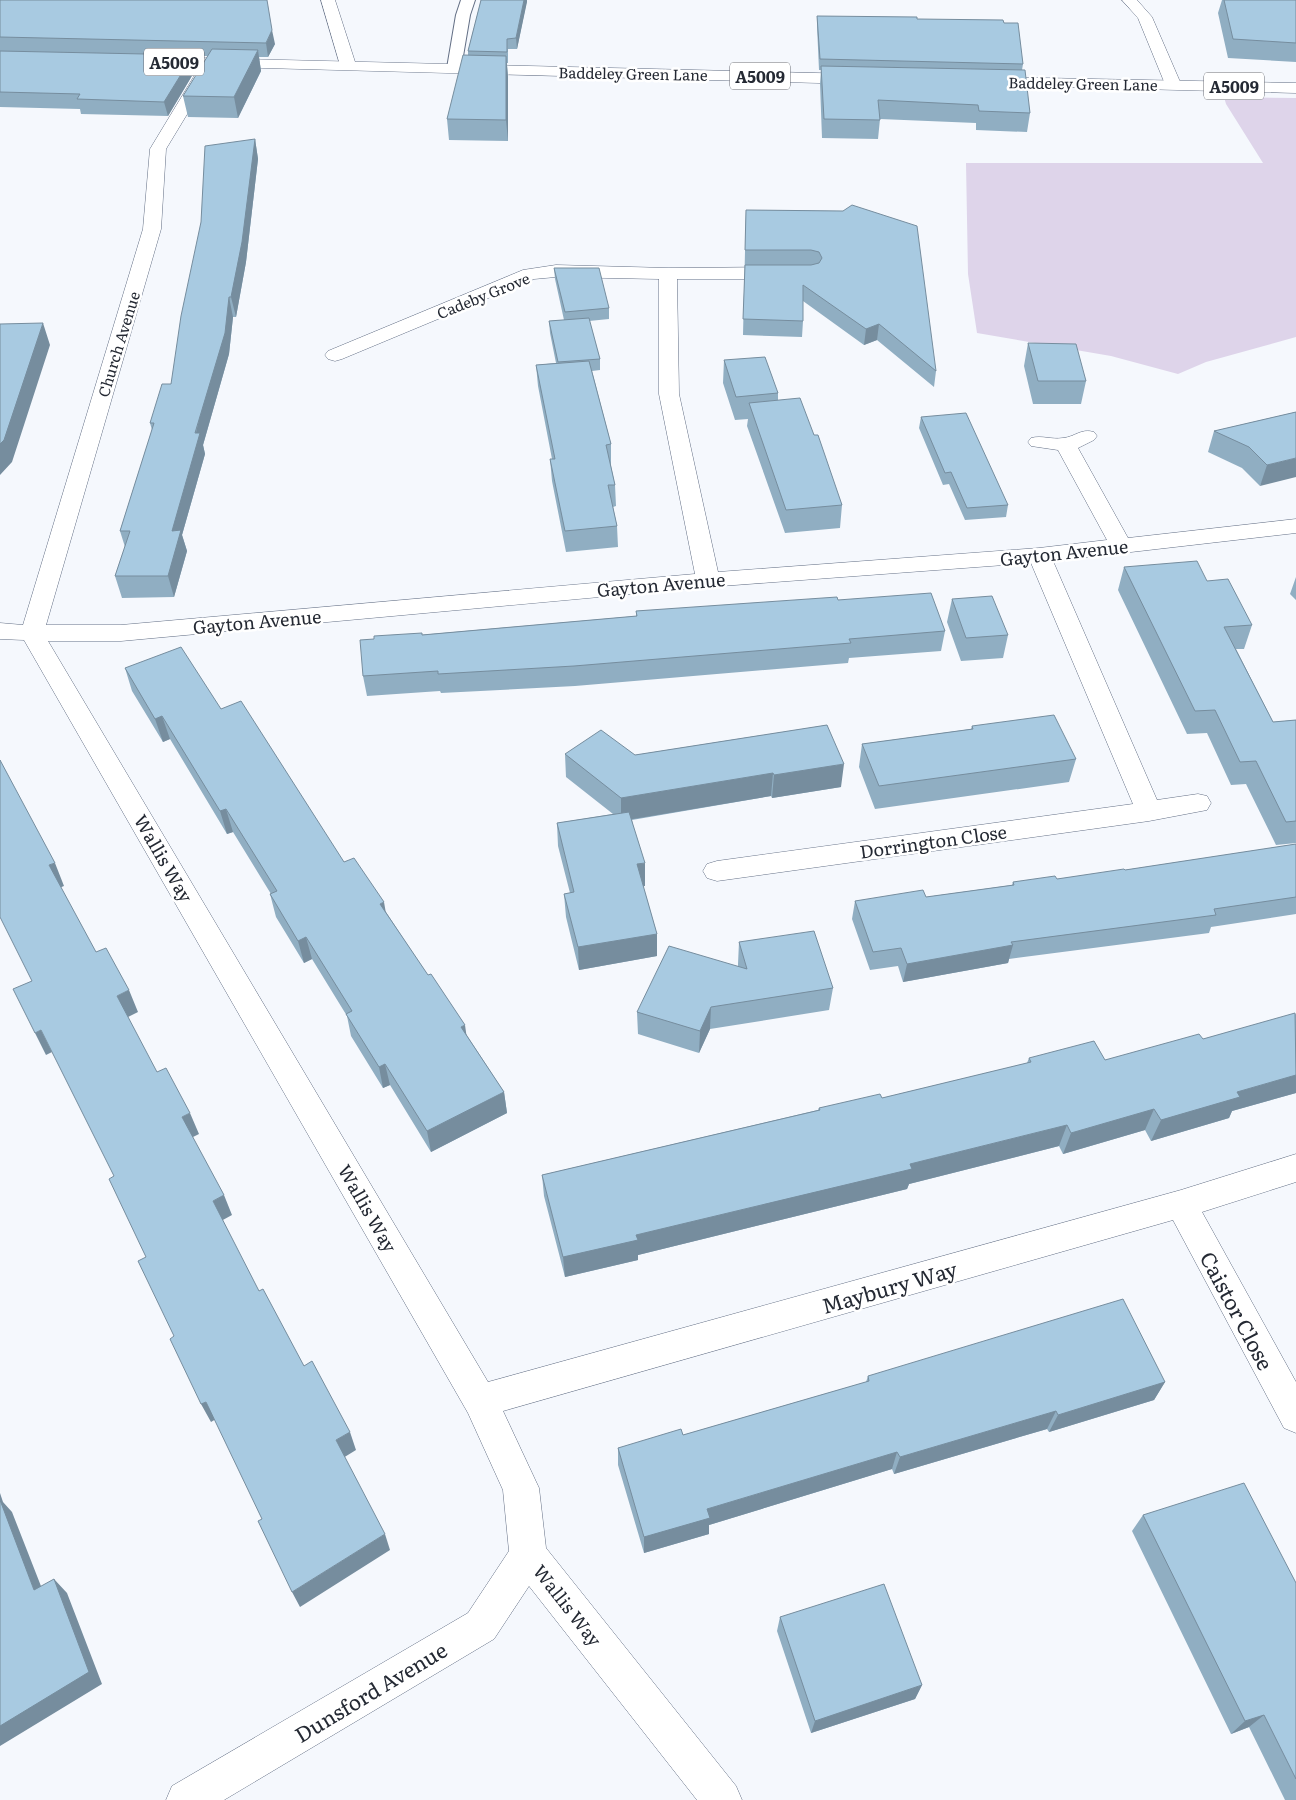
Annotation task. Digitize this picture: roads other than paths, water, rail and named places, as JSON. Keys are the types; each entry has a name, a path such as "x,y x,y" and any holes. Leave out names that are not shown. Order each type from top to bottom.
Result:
{"street":[{"path":"328,0 348,65"},
{"path":"1129,0 1145,17 1173,84"},
{"name":"Baddeley Green Lane","path":"143,61 877,79"},
{"name":"Church Avenue","path":"32,632 152,229 158,150 210,63"},
{"name":"Baddeley Green Lane","path":"974,82 1173,84 1296,88"},
{"name":"Cadeby Grove","path":"335,355 530,274 556,271 668,274 801,273"},
{"path":"668,274 669,394 708,580"},
{"path":"1038,442 1066,445 1087,436"},
{"path":"1066,445 1121,546"},
{"name":"Gayton Avenue","path":"32,632 121,633 708,580 1039,555 1292,526"},
{"path":"1039,555 1149,811"},
{"path":"0,631 32,632"},
{"name":"Wallis Way","path":"32,632 480,1401 521,1488 528,1555 722,1800"},
{"name":"Dorrington Close","path":"717,871 1198,803"},
{"name":"Maybury Way","path":"480,1401 1181,1204 1296,1168"},
{"name":"Caistor Close","path":"1181,1204 1296,1416"},
{"name":"Dunsford Avenue","path":"186,1800 480,1626 528,1555"}],"lane":[{"path":"454,68 463,15 468,0"}]}
